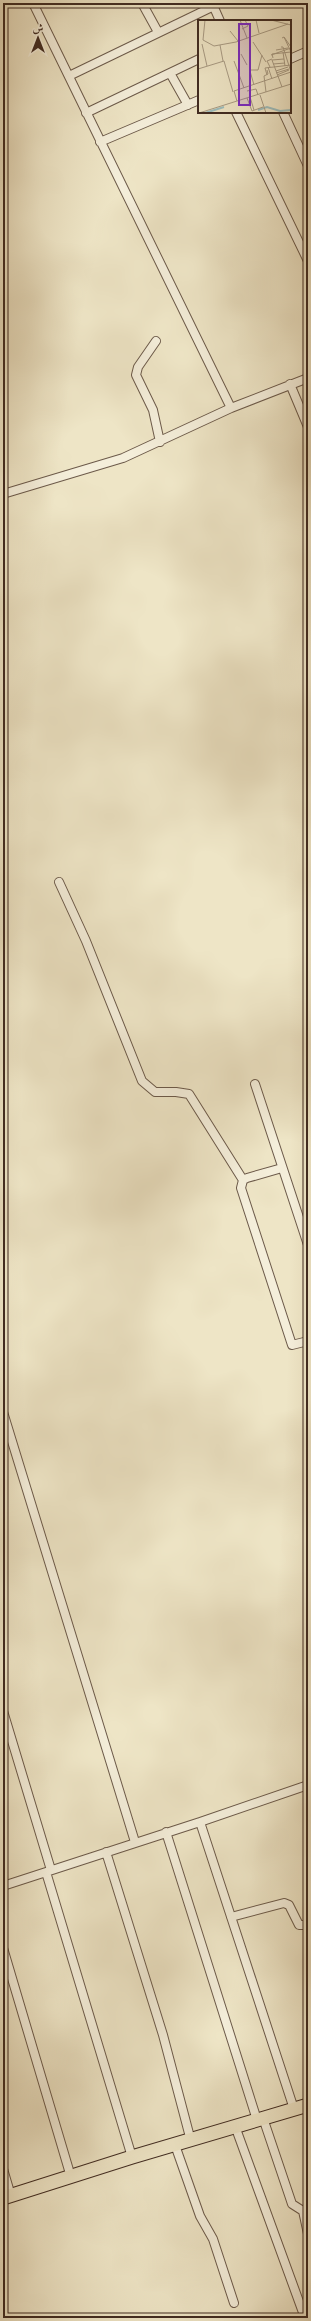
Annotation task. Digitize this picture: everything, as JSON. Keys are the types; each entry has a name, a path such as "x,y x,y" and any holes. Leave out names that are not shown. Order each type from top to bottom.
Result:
{"main road":[{"path":"7,2197 132,2157 191,2141 235,2126 308,2105"}],"street":[{"path":"33,3 231,408"},
{"path":"142,3 158,32"},
{"path":"69,76 213,4 220,20"},
{"path":"291,59 308,51"},
{"path":"86,113 198,59"},
{"path":"170,73 188,105"},
{"path":"100,142 198,100"},
{"path":"236,113 308,262"},
{"path":"284,113 308,166"},
{"path":"156,340 138,367 136,375 153,410 160,442"},
{"path":"3,494 123,458 231,408 308,378"},
{"path":"290,384 308,427"},
{"path":"59,882 86,941 142,1081 149,1090 155,1092 176,1092 188,1094 244,1180"},
{"path":"255,1084 308,1245"},
{"path":"244,1180 282,1168"},
{"path":"244,1180 241,1188 292,1345 308,1341"},
{"path":"3,1412 135,1842"},
{"path":"3,1711 48,1871 132,2157"},
{"path":"3,1886 308,1785"},
{"path":"200,1822 294,2109"},
{"path":"166,1832 260,2119 292,2204 303,2211 308,2234"},
{"path":"106,1852 163,2035 191,2141"},
{"path":"231,1917 284,1903 289,1905 298,1925 308,1925"},
{"path":"3,1948 71,2177"},
{"path":"235,2126 305,2318"},
{"path":"175,2145 200,2216 213,2239 234,2304"},
{"path":"3,2168 7,2197"}]}
